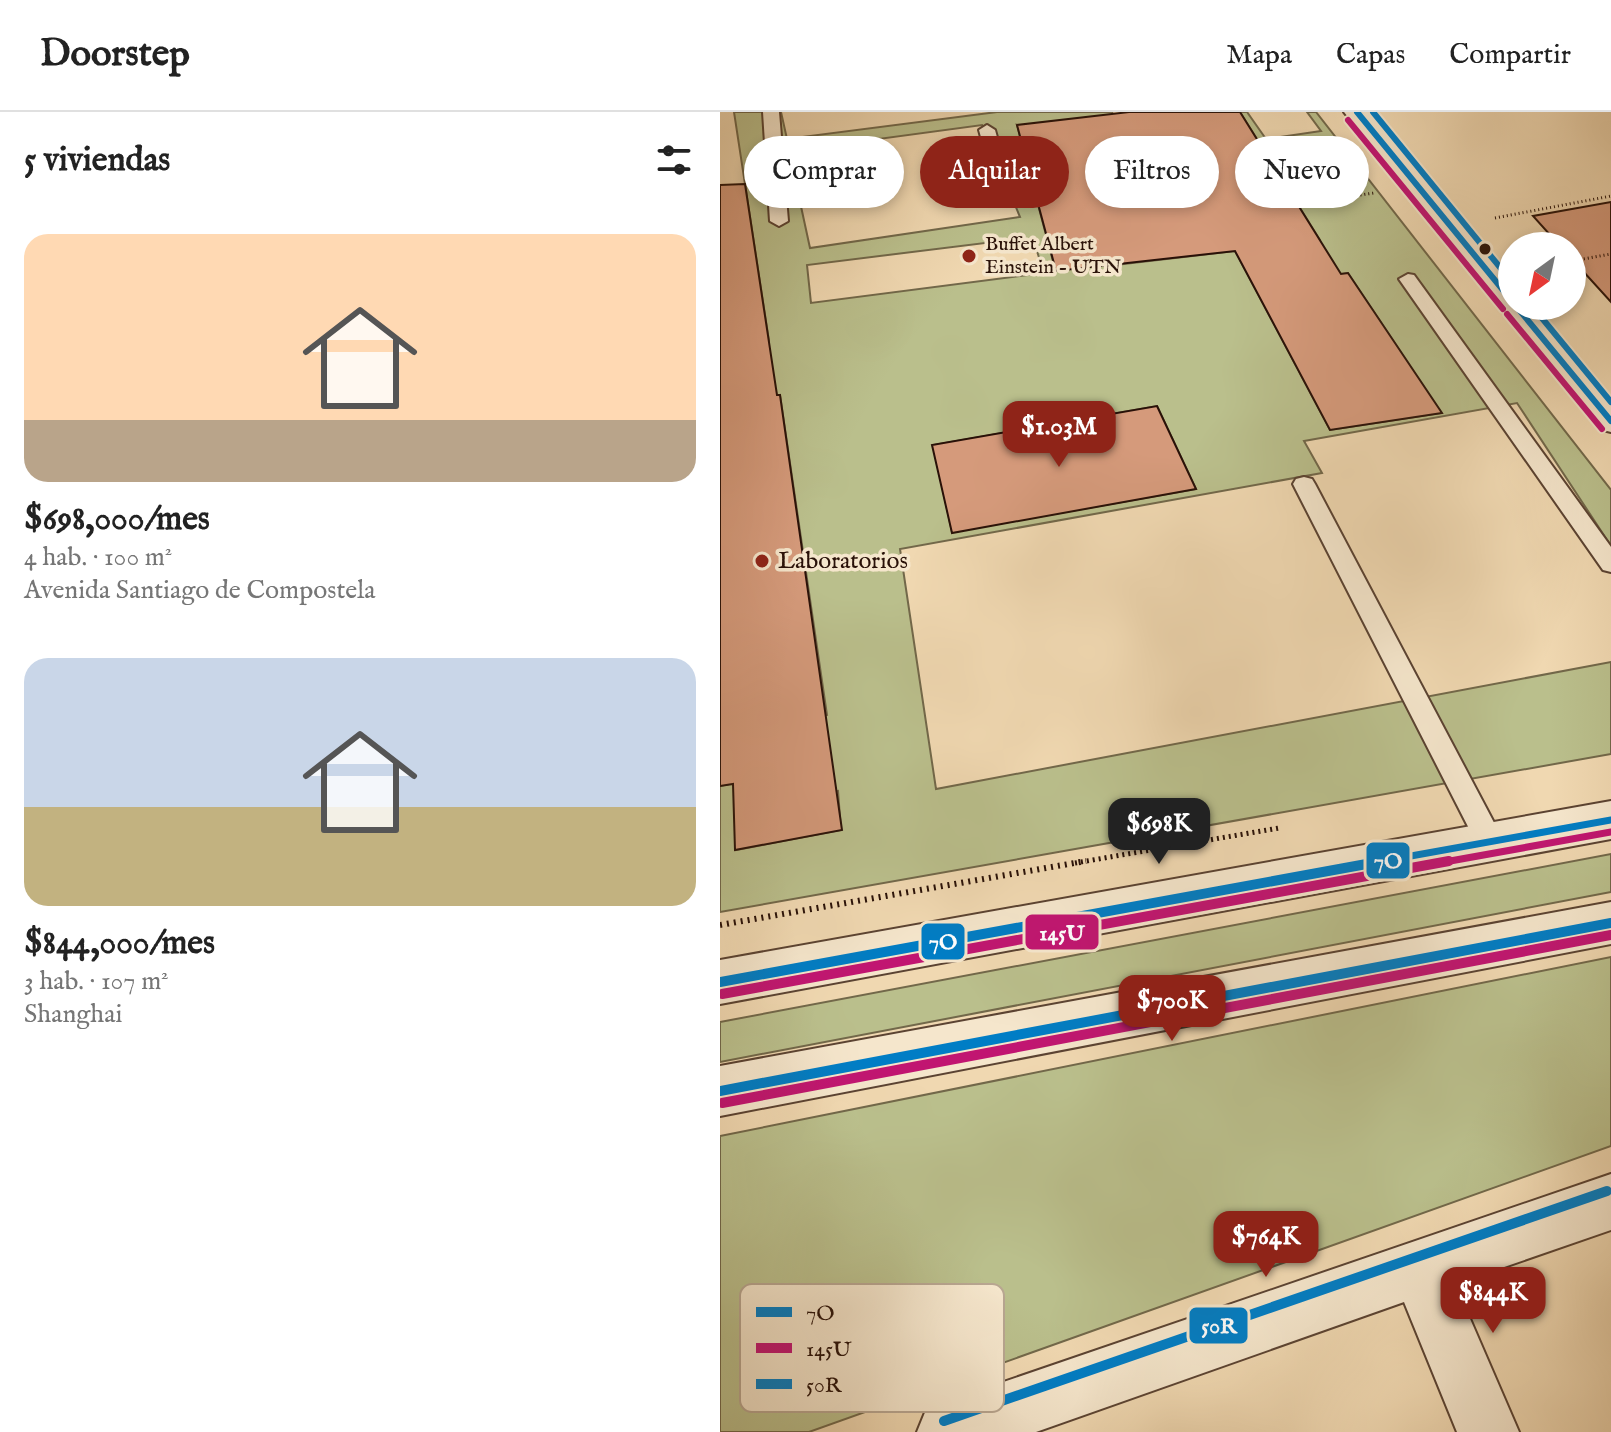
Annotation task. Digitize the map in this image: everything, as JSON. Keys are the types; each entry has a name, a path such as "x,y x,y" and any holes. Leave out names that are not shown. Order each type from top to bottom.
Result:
{"street":[{"path":"1357,112 1498,284"},
{"path":"1527,320 1611,421"},
{"path":"720,982 1611,820"},
{"path":"720,1091 1611,923"},
{"path":"948,1432 1611,1202"},
{"path":"1420,1270 1488,1432"}],"lane":[{"path":"771,112 779,221"},
{"path":"987,130 989,136"},
{"path":"1408,279 1611,564"},
{"path":"1304,484 1490,842"}],"path":[{"path":"1369,194 1419,187"},
{"path":"1451,227 1611,196"},
{"path":"1586,258 1611,254"},
{"path":"720,925 1295,825"}],"green space":[{"path":"734,112 781,112 786,136 744,136 744,177"},
{"path":"997,112 1112,112 1120,136 1085,136 1085,165 1069,155 1069,136 1036,136 1017,125 1020,136 987,136 982,125 900,136 810,136"},
{"path":"1240,112 1247,112 1264,136 1255,136"},
{"path":"1307,112 1316,112 1335,136 1287,136 1321,131"},
{"path":"1369,180 1611,490 1611,546 1517,403 1304,441 1322,473 900,549 936,789 1611,662 1611,754 720,912 720,786 793,771 772,725 827,715 780,395 720,406 769,341 749,208 801,208 810,248 1020,217 1016,208 1039,208 1055,269 1086,268 1105,247 1116,265 1235,251 1330,430 1441,413 1348,273 1276,282 1320,240 1300,208 1369,208","holes":["1017,239 1020,247 1035,245 1044,273 811,303 807,265","1157,406 1196,489 952,532 933,445","838,791 841,830 736,850 735,809"]},
{"path":"1611,854 1611,892 720,1062 720,1022"},
{"path":"1611,957 1611,1146 1004,1362 1004,1284 740,1284 740,1412 865,1412 809,1432 720,1432 720,1136"}],"building":[{"path":"1129,112 1240,112 1255,136 1235,136 1235,208 1300,208 1341,274 1348,273 1442,413 1330,430 1235,251 1056,271 1039,208 1069,208 1069,136 1020,136 1017,125"},
{"path":"744,184 744,208 749,208 777,395 780,395 842,830 735,850 733,784 720,786 720,185"},
{"path":"1611,202 1611,302 1586,274 1586,232 1547,232 1533,216"},
{"path":"1157,406 1196,489 952,533 932,445"}],"transit line":[{"name":"7O","path":"1357,112 1498,284"},
{"name":"50R","path":"1373,112 1498,265"},
{"name":"145U","path":"1348,120 1498,303"},
{"name":"145U","path":"1512,320 1602,429"},
{"name":"7O","path":"1528,320 1611,421"},
{"name":"50R","path":"1544,320 1611,402"},
{"name":"7O","path":"720,982 1611,820"},
{"name":"145U","path":"722,994 1611,832"},
{"name":"7O","path":"720,1091 1611,923"},
{"name":"145U","path":"722,1103 1611,935"},
{"name":"50R","path":"1004,1400 1607,1191"},
{"name":"50R","path":"944,1421 970,1412"}],"place":[{"name":"Buffet Albert Einstein - UTN","path":"969,256"},
{"name":"Laboratorios","path":"762,561"}]}
